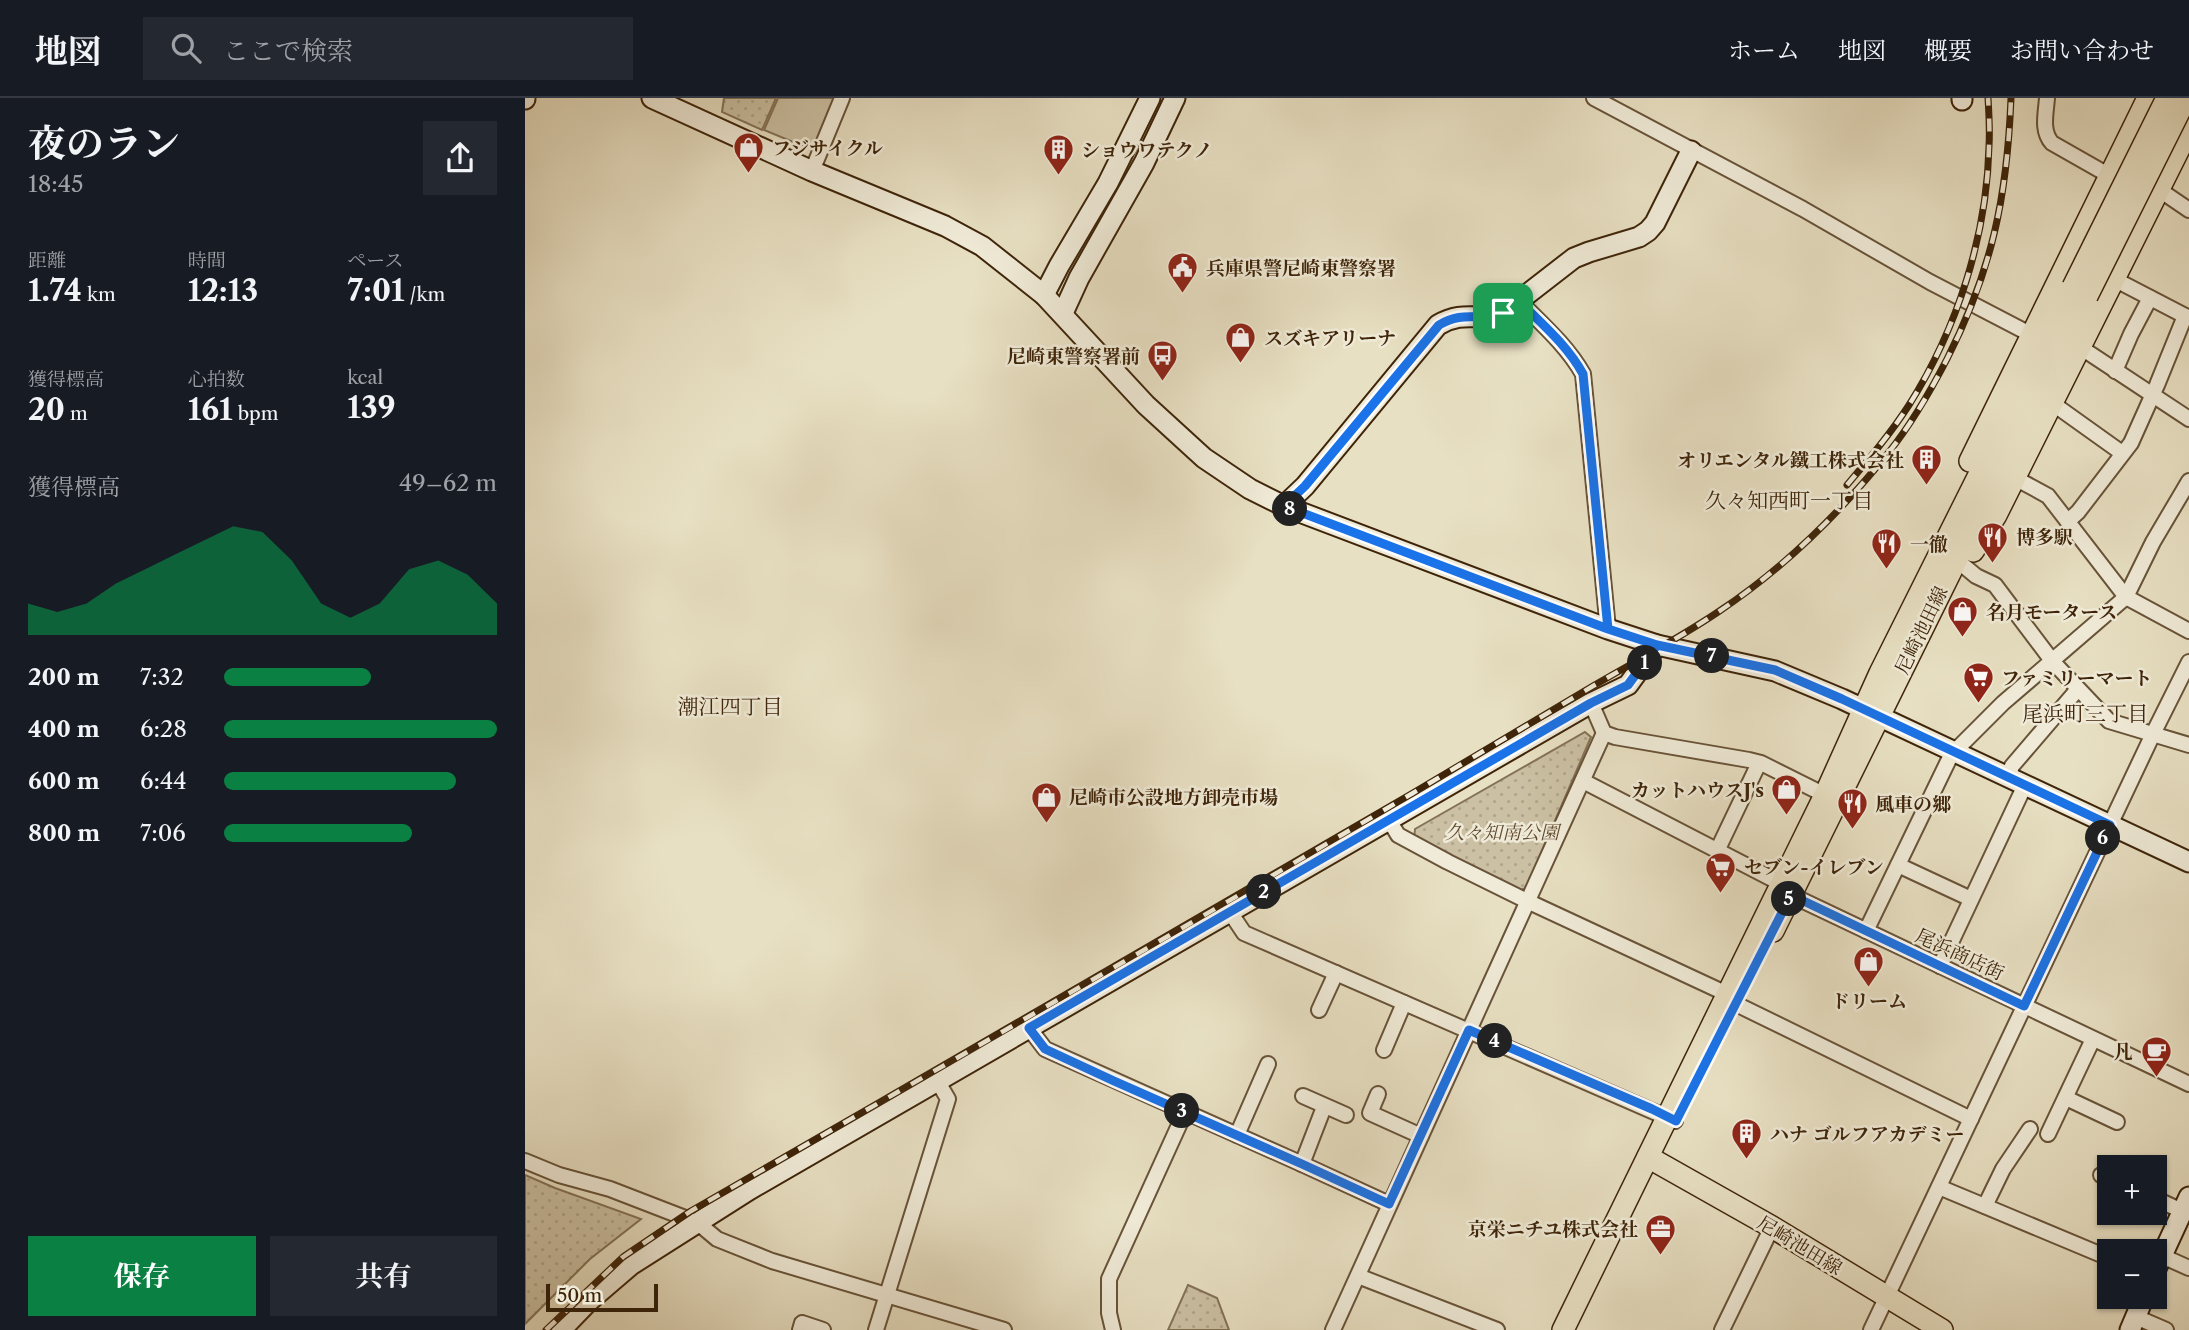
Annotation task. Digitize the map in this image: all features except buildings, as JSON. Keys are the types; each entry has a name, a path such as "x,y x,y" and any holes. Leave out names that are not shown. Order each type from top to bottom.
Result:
{"main road":[{"path":"2148,98 1948,507 1934,540 1936,580 1964,566 1996,515 2189,129"},
{"name":"尼崎池田線","path":"2080,292 2167,98"},
{"name":"尼崎池田線","path":"1563,1330 1732,999 2080,292 2186,98"},
{"name":"尼崎池田線","path":"1786,889 1825,795 1871,713"},
{"name":"尼崎池田線","path":"1652,1159 1772,1227 1942,1330"},
{"name":"尼崎池田線","path":"1576,1330 1652,1159"}],"street":[{"path":"652,98 812,171 945,226 982,246 1063,313 1078,333 1146,405 1204,458 1250,489 1284,506 1608,629 1657,645 1775,670 2189,862"},
{"path":"812,171 842,98"},
{"path":"1044,295 1108,183 1150,98"},
{"path":"1063,313 1079,278 1144,163 1175,98"},
{"path":"1594,98 2032,335"},
{"path":"2047,98 2046,131 2047,138 2052,143 2103,172 2113,171 2157,193 2167,195 2189,210"},
{"path":"1284,506 1305,486 1439,325 1460,316 1495,317 1574,258 1648,231 1655,223 1691,151"},
{"path":"2068,521 2078,512 2131,443 2187,317 2114,279"},
{"path":"2115,371 2151,298"},
{"path":"1519,301 1561,343 1583,374 1608,629"},
{"path":"2080,348 2189,419"},
{"path":"2052,403 2122,453"},
{"path":"2015,478 2044,493 2126,597 2189,631"},
{"path":"1866,931 1953,752 2004,703 2126,597 2160,528 2188,486"},
{"path":"1964,566 1976,576 1995,585 2053,662 2109,721 2189,745"},
{"path":"561,1330 589,1301 631,1265 758,1185 1591,703 1628,685 1657,645"},
{"path":"1871,1330 2189,662"},
{"path":"1940,965 1971,899 2016,781 2012,766 2078,689"},
{"path":"1591,703 1604,733 1759,763 1825,795"},
{"path":"1333,1330 1604,733"},
{"path":"1718,849 1759,763"},
{"name":"尾浜商店街","path":"1583,781 1718,849 1866,931 2189,1084"},
{"path":"1389,820 1398,835 1971,1119"},
{"path":"1898,866 1971,899"},
{"path":"1230,912 1244,933 1672,1119"},
{"path":"1319,1010 1336,973"},
{"path":"1384,1050 1404,1003"},
{"path":"1029,1028 1045,1049 1389,1204"},
{"path":"2048,1134 2093,1039"},
{"path":"1237,1135 1268,1064"},
{"path":"877,1330 948,1099 938,1082"},
{"path":"1378,1094 1370,1113 1421,1136"},
{"path":"1303,1097 1346,1115"},
{"path":"2067,1098 2117,1122"},
{"path":"1302,1164 1324,1107"},
{"path":"1113,1330 1109,1313 1109,1279 1185,1112"},
{"path":"1986,1206 2003,1169 2030,1129"},
{"path":"525,1161 559,1175 610,1189 698,1223 716,1239 772,1261 1004,1330"},
{"path":"1939,1187 2097,1253"},
{"path":"2167,1200 2186,1204 2167,1245"},
{"path":"1722,1330 1772,1227"},
{"path":"2167,1266 2189,1268"},
{"path":"1358,1276 1496,1330"},
{"path":"2133,1323 2167,1330"},
{"path":"800,1330 802,1324 823,1330"}],"green space":[{"path":"724,98 776,98 762,130 722,112"},
{"path":"778,98 836,98 817,143 805,147 764,130"},
{"name":"久々知南公園","path":"1585,732 1591,737 1526,888 1519,891 1414,840 1415,829"},
{"path":"525,1175 641,1219 590,1259 525,1324"},
{"path":"1188,1285 1217,1298 1229,1330 1168,1330"}],"railway":[{"path":"1847,485 1909,405 1926,376 1955,313 1966,281 1982,214 1989,146 1988,98"},
{"path":"546,1330 623,1257 691,1211 1672,641 1742,595 1788,559 1851,497 1889,452 1920,407 1963,326 1986,264 2001,201 2011,98"}],"place":[{"name":"フジサイクル","path":"749,175"},
{"name":"ショウワテクノ","path":"1058,177"},
{"name":"兵庫県警尼崎東警察署","path":"1183,295"},
{"name":"スズキアリーナ","path":"1241,365"},
{"name":"尼崎東警察署前","path":"1163,383"},
{"name":"オリエンタル鐵工株式会社","path":"1927,487"},
{"name":"博多駅","path":"1993,564"},
{"name":"一徹","path":"1887,571"},
{"name":"名月モータース","path":"1963,639"},
{"name":"ファミリーマート","path":"1978,705"},
{"name":"カットハウスJ's","path":"1787,817"},
{"name":"尼崎市公設地方卸売市場","path":"1046,824"},
{"name":"風車の郷","path":"1852,831"},
{"name":"セブン-イレブン","path":"1721,894"},
{"name":"ドリーム","path":"1869,989"},
{"name":"凡","path":"2156,1078"},
{"name":"ハナ ゴルフアカデミー","path":"1747,1161"},
{"name":"京栄ニチユ株式会社","path":"1661,1256"}],"district":[{"name":"久々知西町一丁目","path":"1789,501"},
{"name":"潮江四丁目","path":"730,707"},
{"name":"尾浜町三丁目","path":"2085,714"}],"route":[{"path":"1503,313 1495,317 1460,316 1439,325 1305,486 1284,506 1608,629 1657,645 1775,670 2110,825 2024,1006 1791,895 1676,1121 1469,1030 1389,1204 1045,1049 1029,1028 1591,703 1628,685 1657,645 1608,629 1583,374 1561,343 1519,301 1503,313"}]}
